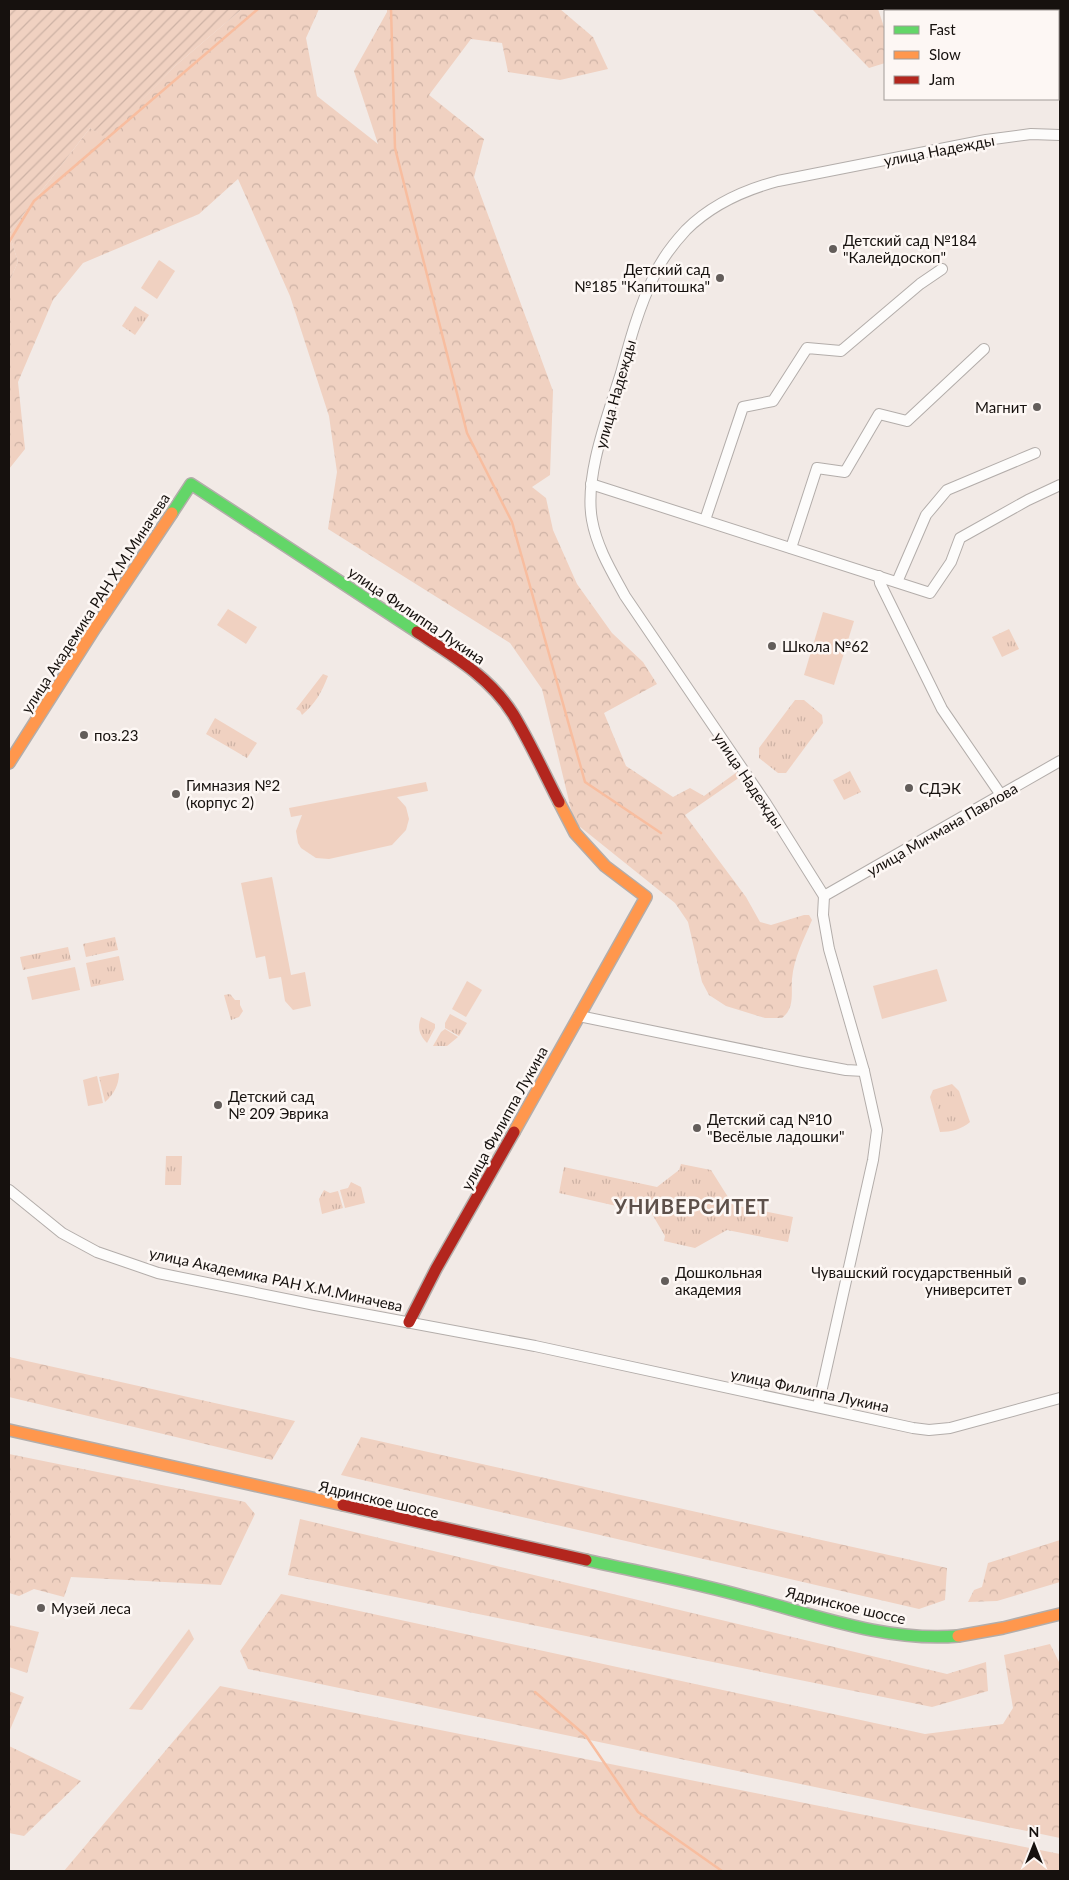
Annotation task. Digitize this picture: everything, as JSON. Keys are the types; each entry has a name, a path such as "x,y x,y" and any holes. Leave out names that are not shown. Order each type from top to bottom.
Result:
{"street":[{"name":"улица Надежды","path":"824,896 765,802 626,596 608,565 596,538 592,520 591,484 603,429 639,311 654,275 669,251 686,230 707,212 733,196 753,187 986,140 1031,134 1060,135"},
{"path":"705,520 743,407 773,401 807,348 841,351 920,284 942,269"},
{"path":"791,548 818,468 844,472 879,414 907,420 984,349"},
{"path":"897,582 926,516 947,490 1035,453"},
{"name":"улица Академика РАН Х.М.Миначева","path":"9,763 95,628 191,484"},
{"name":"улица Филиппа Лукина","path":"191,484 467,665 485,680 509,708 543,769 575,833 605,866 646,897 436,1270 409,1322 543,1348 929,1430 950,1428 1060,1398"},
{"path":"591,484 930,592 951,562 960,538 1028,500 1060,485"},
{"path":"878,576 942,709 1001,795"},
{"name":"улица Мичмана Павлова","path":"824,896 1060,761"},
{"path":"818,1406 877,1140 877,1130 864,1071 829,949 823,915 824,896"},
{"path":"579,1016 803,1062 846,1070 864,1071"},
{"name":"улица Академика РАН Х.М.Миначева","path":"9,1190 62,1232 98,1252 158,1273 409,1322"},
{"name":"Ядринское шоссе","path":"9,1430 744,1596 900,1625 933,1628 977,1624 1060,1604"},
{"name":"Ядринское шоссе","path":"744,1596 836,1621 900,1634 924,1636 964,1635 1060,1614"}],"green space":[{"path":"9,9 242,9 175,66 106,138 90,128 9,233"},
{"path":"242,9 319,9 306,38 317,96 378,144 354,71 387,9 560,9 593,37 608,69 560,80 508,72 502,43 471,39 429,95 484,139 474,177 553,391 550,475 532,487 546,498 553,530 577,584 612,633 643,662 657,684 604,713 626,766 673,797 690,788 704,796 737,772 740,777 685,815 746,897 760,922 771,925 804,915 809,915 812,920 795,963 791,1005 782,1018 765,1018 726,1006 709,995 702,982 688,922 675,903 574,822 542,689 510,643 328,529 337,472 329,416 290,296 238,179 199,214 83,263 53,300 18,382 25,449 9,469 9,282 18,262 9,233 90,128 106,137 175,66"},
{"path":"812,9 878,9 884,27 884,63 869,68"},
{"path":"9,233 18,262 9,282"},
{"path":"159,260 175,271 157,299 141,288"},
{"path":"135,306 149,315 135,335 122,326"},
{"path":"228,609 257,627 246,644 217,625"},
{"path":"823,612 854,621 834,685 804,675"},
{"path":"1009,629 1019,649 1002,657 992,637"},
{"path":"323,674 328,676 318,697 302,715 296,709"},
{"path":"795,700 804,700 822,715 823,723 786,773 778,773 759,758 759,748"},
{"path":"215,718 257,743 247,758 206,734"},
{"path":"850,771 861,792 844,800 833,780"},
{"path":"426,782 428,791 397,797 406,807 409,819 406,830 392,845 329,859 316,858 301,848 298,843 296,831 302,815 291,817 289,808"},
{"path":"272,877 291,975 305,972 311,1006 293,1010 285,1001 281,977 269,979 265,956 256,958 241,883"},
{"path":"115,937 118,950 86,957 83,944"},
{"path":"68,947 71,960 23,970 20,957"},
{"path":"119,956 124,980 91,987 86,963"},
{"path":"75,967 80,990 32,1000 27,977"},
{"path":"937,969 947,1001 882,1019 873,986"},
{"path":"467,981 482,990 466,1017 452,1009"},
{"path":"230,994 235,1000 240,1000 243,1011 239,1017 231,1020 224,995"},
{"path":"450,1014 467,1023 459,1036 445,1028 445,1023"},
{"path":"421,1017 435,1024 435,1028 427,1043 420,1031"},
{"path":"445,1029 458,1037 447,1046 433,1046 441,1032"},
{"path":"119,1073 115,1089 105,1102 99,1077"},
{"path":"97,1076 103,1103 88,1106 83,1080"},
{"path":"952,1084 959,1091 970,1122 956,1130 940,1132 930,1097 933,1090"},
{"path":"952,1090 963,1120 944,1126 934,1096"},
{"path":"166,1156 182,1156 181,1185 165,1185"},
{"path":"681,1164 711,1170 733,1205 793,1217 788,1242 727,1230 695,1248 664,1241 665,1236 652,1214 559,1193 564,1167 657,1187 679,1170"},
{"path":"351,1182 361,1187 365,1203 345,1208 340,1190 348,1188"},
{"path":"324,1190 330,1193 338,1191 343,1208 322,1214 319,1199"},
{"path":"9,1357 295,1421 272,1460 9,1397"},
{"path":"361,1437 947,1568 945,1600 919,1609 341,1475"},
{"path":"9,1454 245,1502 255,1514 221,1585 71,1577 64,1597 34,1589 19,1596 9,1593"},
{"path":"300,1519 947,1674 986,1662 988,1691 932,1707 288,1575"},
{"path":"1060,1540 1060,1582 997,1601 968,1602 974,1590 982,1587 988,1563"},
{"path":"281,1594 925,1734 1003,1724 1013,1708 1004,1655 1050,1644 1060,1664 1060,1838 248,1669 240,1651"},
{"path":"9,1625 39,1632 27,1673 9,1667"},
{"path":"189,1629 194,1639 142,1710 129,1709"},
{"path":"220,1686 1060,1854 1060,1871 64,1871"},
{"path":"9,1691 24,1697 9,1732"},
{"path":"9,1746 81,1781 24,1836 9,1833"}],"waterway":[{"path":"9,242 34,201 258,9"},
{"path":"391,9 395,148 467,433 512,522 585,782 661,833"},
{"path":"535,1692 586,1736 638,1812 722,1871"}],"traffic: fast":[{"path":"172,513 191,484 417,632"},
{"path":"586,1560 706,1587 824,1619 877,1631 931,1637 958,1636"}],"traffic: slow":[{"path":"9,763 95,628 172,513"},
{"path":"514,1132 646,897 605,866 575,833 559,802"},
{"path":"9,1430 343,1505"},
{"path":"958,1636 1003,1628 1060,1614"}],"traffic: jam":[{"path":"417,632 470,668 504,701 525,735 559,802"},
{"path":"409,1322 436,1269 514,1132"},
{"path":"343,1505 586,1560"}],"place":[{"name":"Детский сад №184 \"Калейдоскоп\"","path":"833,249"},
{"name":"Детский сад №185 \"Капитошка\"","path":"720,278"},
{"name":"Магнит","path":"1037,407"},
{"name":"Школа №62","path":"772,646"},
{"name":"поз.23","path":"84,735"},
{"name":"СДЭК","path":"909,788"},
{"name":"Гимназия №2 (корпус 2)","path":"176,794"},
{"name":"Детский сад № 209 Эврика","path":"218,1105"},
{"name":"Детский сад №10 \"Весёлые ладошки\"","path":"697,1128"},
{"name":"Дошкольная академия","path":"665,1281"},
{"name":"Чувашский государственный университет","path":"1022,1281"},
{"name":"Музей леса","path":"41,1608"}],"district":[{"name":"УНИВЕРСИТЕТ","path":"692,1206"}]}
